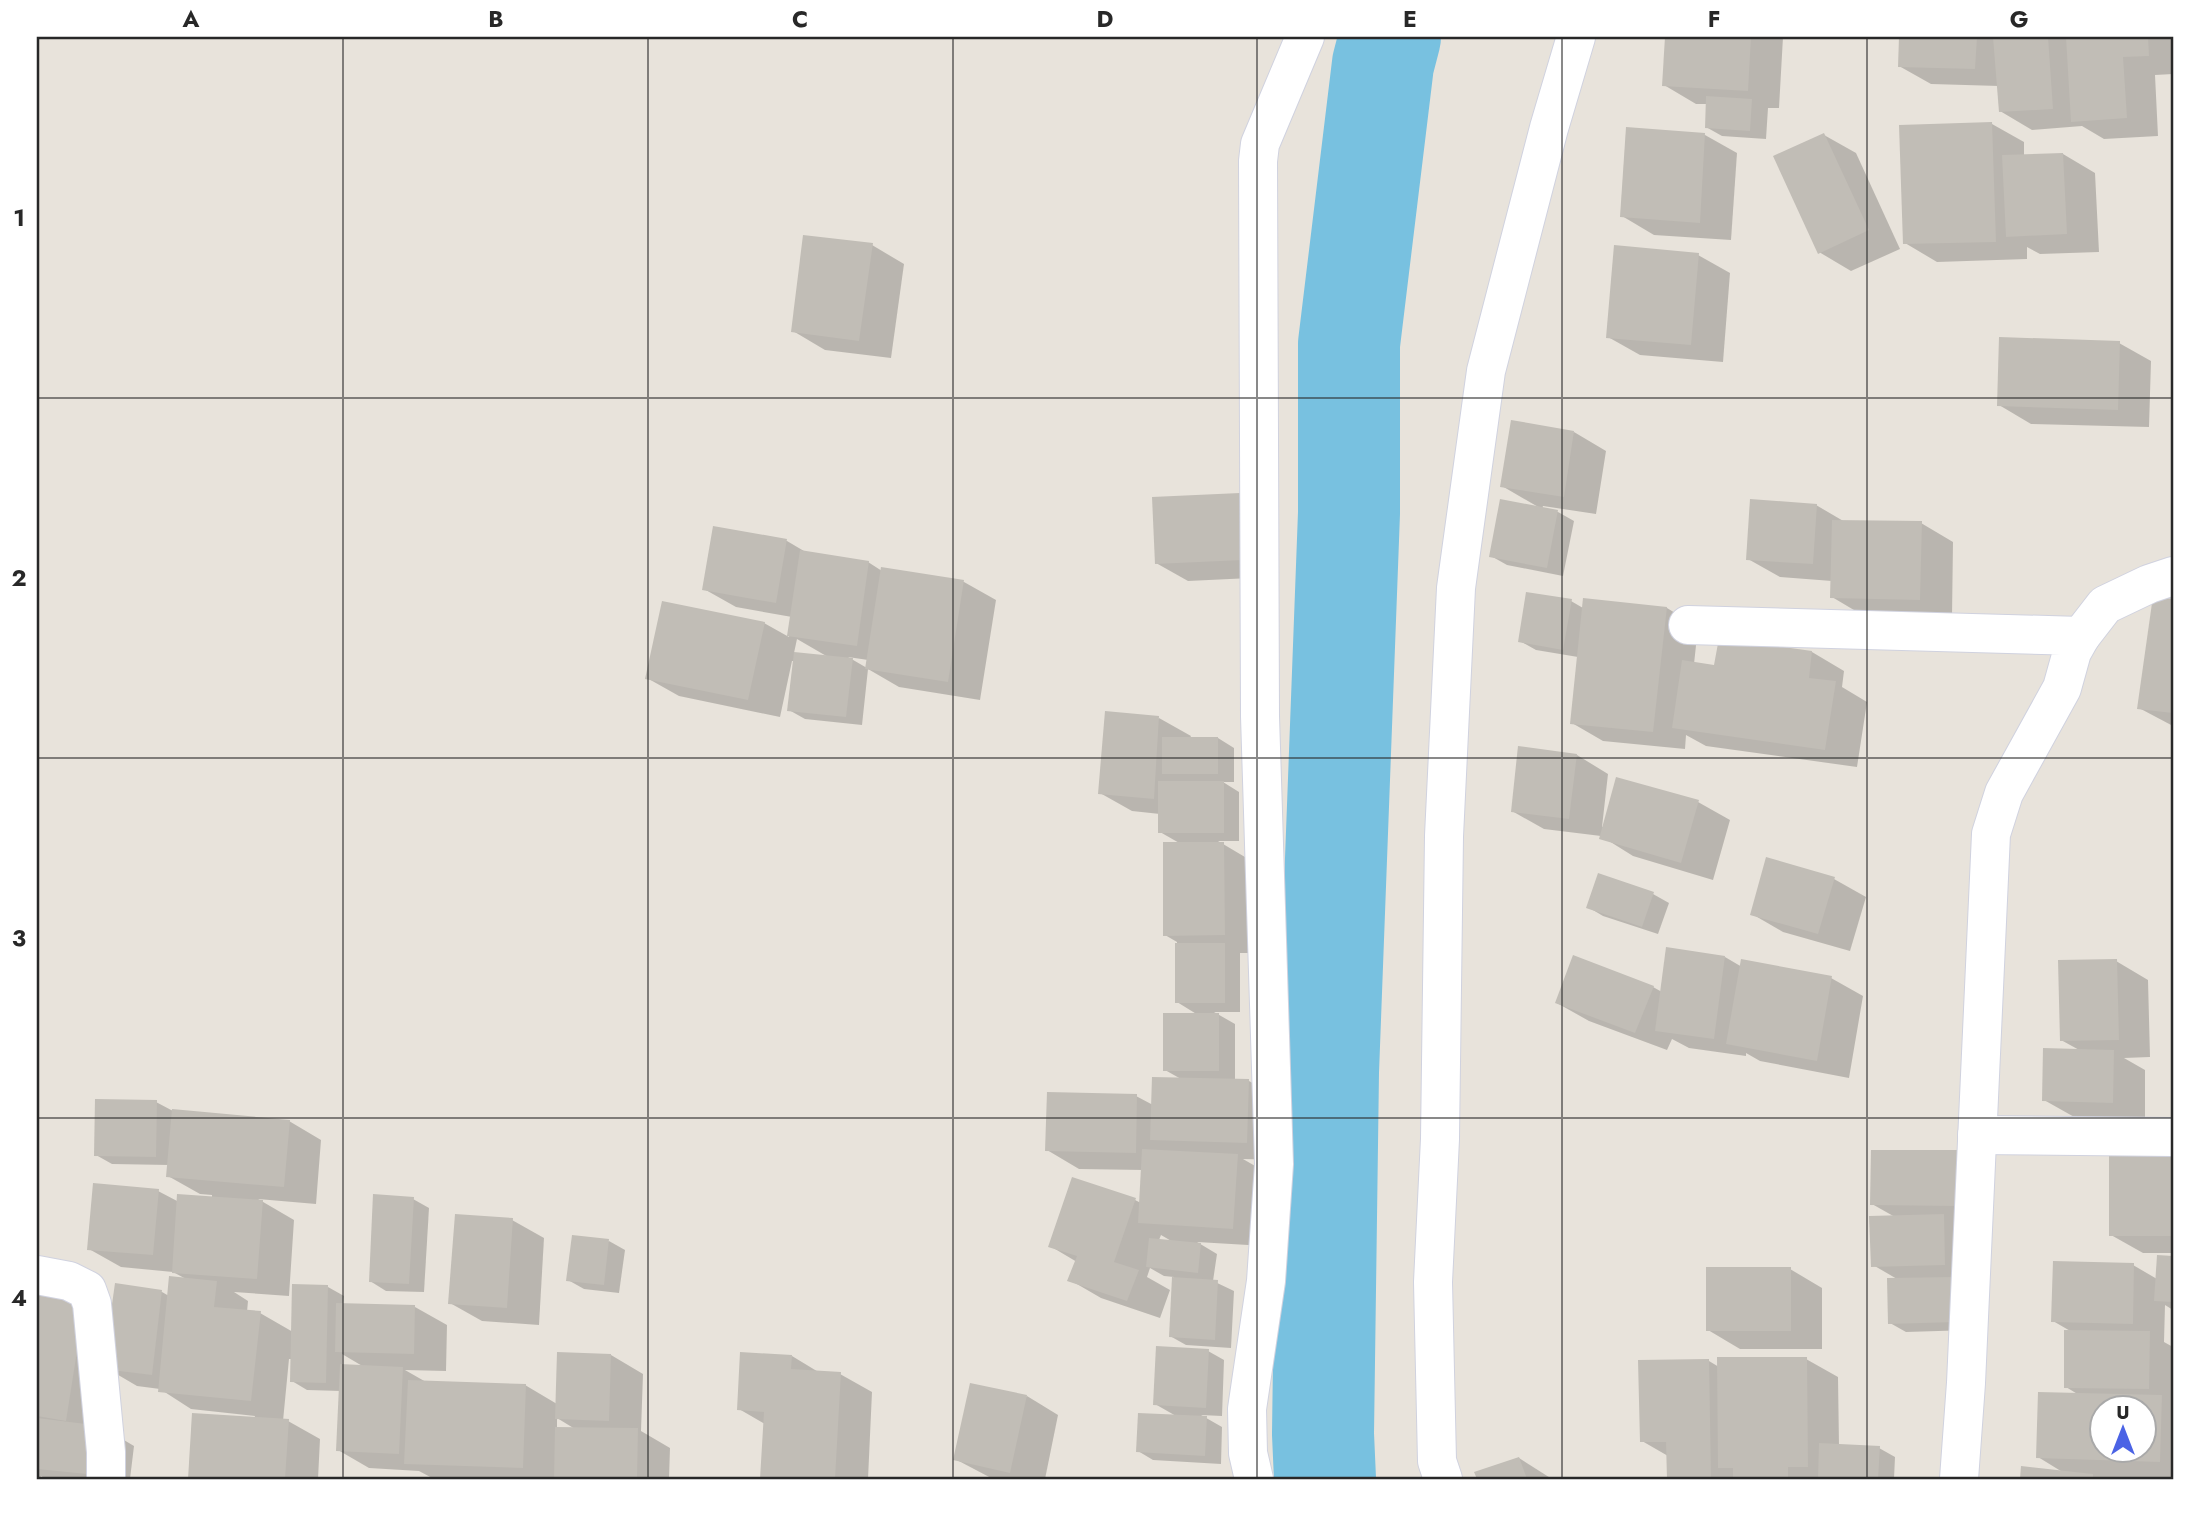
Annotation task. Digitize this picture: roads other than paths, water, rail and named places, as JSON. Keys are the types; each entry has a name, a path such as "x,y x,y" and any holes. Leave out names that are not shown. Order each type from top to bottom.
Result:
{"street":[{"path":"1254,1479 1248,1453 1247,1409 1266,1280 1274,1164 1259,716 1258,161 1261,144 1305,37"},
{"path":"1443,1479 1437,1461 1433,1282 1440,1139 1444,836 1456,588 1486,371 1576,37"},
{"path":"1959,1479 1966,1383 1991,834 2004,793 2062,688 2072,652 2081,636 2105,605 2173,576"},
{"path":"1688,625 2081,636"},
{"path":"1977,1135 2173,1137"},
{"path":"37,1275 69,1282 87,1290 92,1304 106,1452 106,1479"}],"waterway":[{"path":"1325,1479 1323,1434 1328,1072 1349,513 1349,344 1383,64 1390,37"}]}
